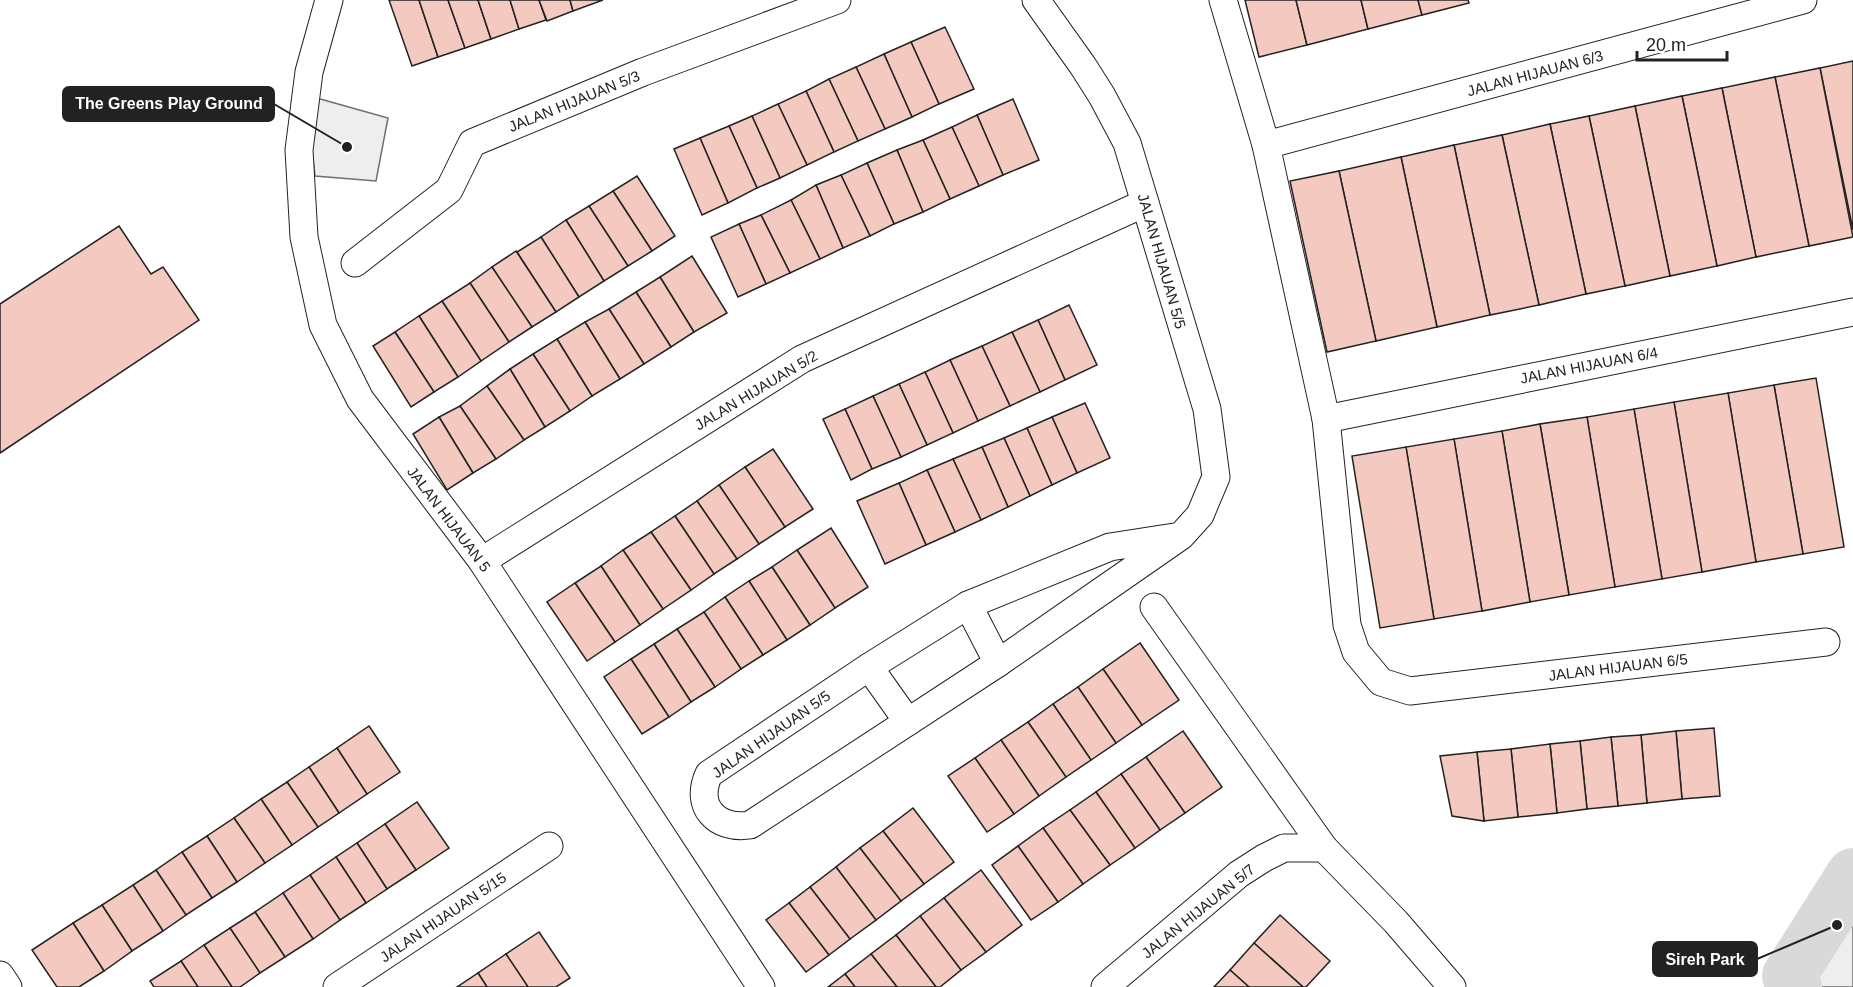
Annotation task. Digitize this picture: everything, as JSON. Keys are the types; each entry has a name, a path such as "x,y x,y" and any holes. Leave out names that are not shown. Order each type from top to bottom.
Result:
{"street":[{"name":"JALAN HIJAUAN 5","path":"329,0 309,72 300,150 304,237 323,325 360,399 482,561 761,987"},
{"name":"JALAN HIJAUAN 5/3","path":"355,263 449,190 472,143 643,72 837,0"},
{"name":"JALAN HIJAUAN 5/5","path":"1036,0 1102,96 1127,143 1207,409 1216,477 1200,515 1181,536 998,663 908,722 750,825 729,826 708,810 704,793 709,774 868,667 968,605 1110,547 1181,536"},
{"path":"1223,0 1266,145 1326,419"},
{"name":"JALAN HIJAUAN 6/3","path":"1266,145 1803,0"},
{"name":"JALAN HIJAUAN 5/2","path":"482,561 802,359 1145,203"},
{"name":"JALAN HIJAUAN 6/4","path":"1326,419 1853,312"},
{"name":"JALAN HIJAUAN 6/5","path":"1326,419 1347,626 1356,652 1381,682 1410,691 1826,642"},
{"path":"968,605 998,663"},
{"path":"1154,608 1324,848 1396,922 1452,987"},
{"path":"868,667 908,722"},
{"name":"JALAN HIJAUAN 5/15","path":"337,987 549,846"},
{"name":"JALAN HIJAUAN 5/7","path":"1105,987 1239,874 1263,858 1284,848 1324,848"},
{"path":"0,975 8,987"}],"shaded area":[{"path":"306,95 388,118 376,181 315,176"},
{"path":"1853,875 1853,987 1795,987 1789,976"}],"building":[{"path":"389,0 419,0 438,57 412,66"},
{"path":"419,0 448,0 465,48 438,57"},
{"path":"448,0 478,0 491,39 465,48"},
{"path":"478,0 510,0 519,29 491,39"},
{"path":"510,0 539,0 546,20 519,29"},
{"path":"539,0 570,0 573,11 547,21"},
{"path":"570,0 603,0 573,11"},
{"path":"1245,0 1296,0 1307,45 1259,57"},
{"path":"1296,0 1361,0 1368,29 1307,45"},
{"path":"1361,0 1418,0 1422,15 1368,29"},
{"path":"1418,0 1468,0 1469,3 1422,15"},
{"path":"945,27 974,89 939,104 911,42"},
{"path":"911,42 939,104 912,117 884,54"},
{"path":"884,54 912,117 885,129 856,67"},
{"path":"1853,61 1853,230 1820,68"},
{"path":"856,67 885,129 858,141 829,79"},
{"path":"1820,68 1853,237 1809,246 1775,77"},
{"path":"1775,77 1809,246 1756,257 1722,88"},
{"path":"829,79 858,141 834,152 806,91"},
{"path":"1722,88 1756,257 1717,266 1682,96"},
{"path":"806,91 834,152 807,165 778,104"},
{"path":"1682,96 1717,266 1670,276 1635,106"},
{"path":"1013,99 1039,160 1003,175 977,115"},
{"path":"778,104 807,165 780,178 752,116"},
{"path":"1635,106 1670,276 1625,286 1589,116"},
{"path":"977,115 1003,175 979,186 952,127"},
{"path":"752,116 780,178 757,188 729,126"},
{"path":"1589,116 1625,286 1586,294 1550,124"},
{"path":"1550,124 1586,294 1539,305 1502,135"},
{"path":"729,126 757,188 728,203 700,138"},
{"path":"952,127 979,186 950,199 923,140"},
{"path":"1502,135 1539,305 1490,315 1454,145"},
{"path":"700,138 728,203 702,215 674,149"},
{"path":"923,140 950,199 923,212 897,150"},
{"path":"1454,145 1490,315 1437,327 1401,157"},
{"path":"897,150 923,212 894,224 867,163"},
{"path":"1401,157 1437,327 1376,341 1339,171"},
{"path":"867,163 894,224 870,236 841,175"},
{"path":"1339,171 1376,341 1327,352 1290,181"},
{"path":"841,175 870,236 843,248 816,185"},
{"path":"637,176 675,236 652,251 613,191"},
{"path":"816,185 843,248 820,259 791,200"},
{"path":"613,191 652,251 628,266 589,206"},
{"path":"791,200 820,259 790,273 761,215"},
{"path":"589,206 628,266 604,281 566,220"},
{"path":"761,215 790,273 766,284 739,224"},
{"path":"566,220 604,281 579,297 541,237"},
{"path":"739,224 766,284 738,297 711,237"},
{"path":"119,226 151,274 163,267 199,320 0,453 0,304"},
{"path":"541,237 579,297 556,312 517,252"},
{"path":"516,251 556,312 532,327 492,267"},
{"path":"692,256 727,313 694,332 660,277"},
{"path":"492,267 532,327 509,342 470,283"},
{"path":"660,277 694,332 671,347 636,292"},
{"path":"470,283 509,342 481,361 442,301"},
{"path":"636,292 671,347 644,364 609,309"},
{"path":"442,301 481,361 458,377 419,316"},
{"path":"1069,305 1097,365 1065,380 1038,320"},
{"path":"609,309 644,364 620,379 585,322"},
{"path":"419,316 458,377 434,392 395,332"},
{"path":"1038,320 1065,380 1040,392 1012,332"},
{"path":"585,322 620,379 592,396 557,339"},
{"path":"395,332 434,392 411,407 373,346"},
{"path":"1012,332 1040,392 1010,406 982,346"},
{"path":"557,339 592,396 570,411 533,354"},
{"path":"982,346 1010,406 978,421 950,360"},
{"path":"533,354 570,411 545,427 510,369"},
{"path":"950,360 978,421 953,433 925,372"},
{"path":"510,369 545,427 524,440 487,386"},
{"path":"925,372 953,433 927,445 899,384"},
{"path":"1816,378 1844,547 1803,554 1774,385"},
{"path":"899,384 927,445 901,457 873,396"},
{"path":"1774,385 1803,554 1756,562 1728,393"},
{"path":"487,386 524,440 496,459 460,406"},
{"path":"1728,393 1756,562 1702,572 1674,402"},
{"path":"873,396 901,457 872,469 845,409"},
{"path":"1674,402 1702,572 1662,579 1634,409"},
{"path":"1085,403 1110,458 1077,473 1052,417"},
{"path":"460,406 496,459 473,473 439,417"},
{"path":"845,409 872,469 851,480 823,419"},
{"path":"1634,409 1662,579 1615,587 1587,417"},
{"path":"439,417 473,473 447,490 413,434"},
{"path":"1052,417 1077,473 1052,485 1027,428"},
{"path":"1587,417 1615,587 1569,595 1540,424"},
{"path":"1540,424 1569,595 1530,602 1502,431"},
{"path":"1027,428 1052,485 1030,496 1004,438"},
{"path":"1502,431 1530,602 1482,611 1454,439"},
{"path":"1004,438 1030,496 1008,507 982,447"},
{"path":"1454,439 1482,611 1434,619 1406,447"},
{"path":"982,447 1008,507 981,520 953,459"},
{"path":"1406,447 1434,619 1380,628 1352,456"},
{"path":"773,449 813,509 785,527 745,467"},
{"path":"953,459 981,520 955,532 927,470"},
{"path":"745,467 785,527 759,544 719,485"},
{"path":"927,470 955,532 926,545 899,483"},
{"path":"899,483 926,545 885,564 857,501"},
{"path":"719,485 759,544 737,559 697,501"},
{"path":"697,501 737,559 714,574 675,516"},
{"path":"675,516 714,574 691,590 651,532"},
{"path":"831,528 868,587 835,608 797,550"},
{"path":"651,532 691,590 663,609 623,550"},
{"path":"623,550 663,609 640,625 601,566"},
{"path":"797,550 835,608 810,625 772,567"},
{"path":"601,566 640,625 615,642 575,583"},
{"path":"772,567 810,625 787,640 749,581"},
{"path":"749,581 787,640 763,655 725,597"},
{"path":"575,583 615,642 587,661 547,602"},
{"path":"725,597 763,655 741,669 704,612"},
{"path":"704,612 741,669 715,687 677,629"},
{"path":"677,629 715,687 691,702 654,644"},
{"path":"1140,643 1179,700 1142,725 1103,669"},
{"path":"654,644 691,702 669,717 631,659"},
{"path":"631,659 669,717 642,734 604,677"},
{"path":"1103,669 1142,725 1116,743 1078,687"},
{"path":"1078,687 1116,743 1091,760 1053,704"},
{"path":"1053,704 1091,760 1066,777 1028,722"},
{"path":"1028,722 1066,777 1039,796 1001,740"},
{"path":"369,726 400,772 367,794 337,748"},
{"path":"1714,728 1720,796 1682,799 1676,731"},
{"path":"1183,731 1222,787 1185,813 1146,757"},
{"path":"1676,731 1682,799 1647,803 1641,735"},
{"path":"1641,735 1647,803 1618,806 1611,737"},
{"path":"1611,737 1618,806 1587,809 1580,741"},
{"path":"1001,740 1039,796 1014,814 975,758"},
{"path":"1580,741 1587,809 1557,813 1550,744"},
{"path":"1550,744 1557,813 1518,817 1511,749"},
{"path":"337,748 367,794 339,813 309,767"},
{"path":"1511,749 1518,817 1484,821 1477,752"},
{"path":"1477,752 1484,821 1452,816 1440,756"},
{"path":"1146,757 1185,813 1160,830 1121,774"},
{"path":"975,758 1014,814 987,832 948,776"},
{"path":"309,767 339,813 318,827 287,782"},
{"path":"1121,774 1160,830 1135,848 1096,792"},
{"path":"287,782 318,827 292,845 261,799"},
{"path":"1096,792 1135,848 1110,865 1070,810"},
{"path":"261,799 292,845 265,863 234,818"},
{"path":"417,802 449,848 416,870 385,824"},
{"path":"913,808 954,862 924,884 883,831"},
{"path":"1070,810 1110,865 1083,884 1043,828"},
{"path":"234,818 265,863 237,882 207,836"},
{"path":"385,824 416,870 387,889 357,843"},
{"path":"1043,828 1083,884 1058,902 1018,846"},
{"path":"883,831 924,884 901,901 860,848"},
{"path":"207,836 237,882 212,898 182,852"},
{"path":"357,843 387,889 366,903 336,857"},
{"path":"1018,846 1058,902 1031,920 992,865"},
{"path":"860,848 901,901 876,920 836,867"},
{"path":"182,852 212,898 186,915 156,870"},
{"path":"336,857 366,903 340,920 310,875"},
{"path":"836,867 876,920 850,939 810,887"},
{"path":"156,870 186,915 163,931 133,885"},
{"path":"981,870 1022,925 986,952 944,898"},
{"path":"310,875 340,920 313,939 283,893"},
{"path":"133,885 163,931 132,951 102,905"},
{"path":"810,887 850,939 829,955 789,903"},
{"path":"283,893 313,939 285,957 255,912"},
{"path":"944,898 986,952 961,970 920,916"},
{"path":"789,903 829,955 806,972 766,920"},
{"path":"102,905 132,951 104,971 73,923"},
{"path":"255,912 285,957 260,973 230,928"},
{"path":"1280,915 1330,961 1306,987 1303,987 1254,943"},
{"path":"920,916 961,970 940,987 936,987 896,935"},
{"path":"73,923 104,971 79,987 57,987 32,950"},
{"path":"230,928 260,973 240,987 232,987 204,945"},
{"path":"539,932 570,978 556,987 528,987 506,954"},
{"path":"896,935 936,987 897,987 871,954"},
{"path":"1254,943 1303,987 1249,987 1230,970"},
{"path":"204,945 232,987 198,987 181,961"},
{"path":"506,954 528,987 487,987 478,973"},
{"path":"871,954 897,987 855,987 845,974"},
{"path":"181,961 198,987 154,987 150,981"},
{"path":"1230,970 1249,987 1214,987"},
{"path":"478,973 487,987 457,987"},
{"path":"845,974 855,987 828,987"}],"waterway":[{"path":"1795,987 1789,976 1853,875"}],"place":[{"name":"The Greens Play Ground","path":"347,147"},
{"name":"Sireh Park","path":"1837,925"}]}
